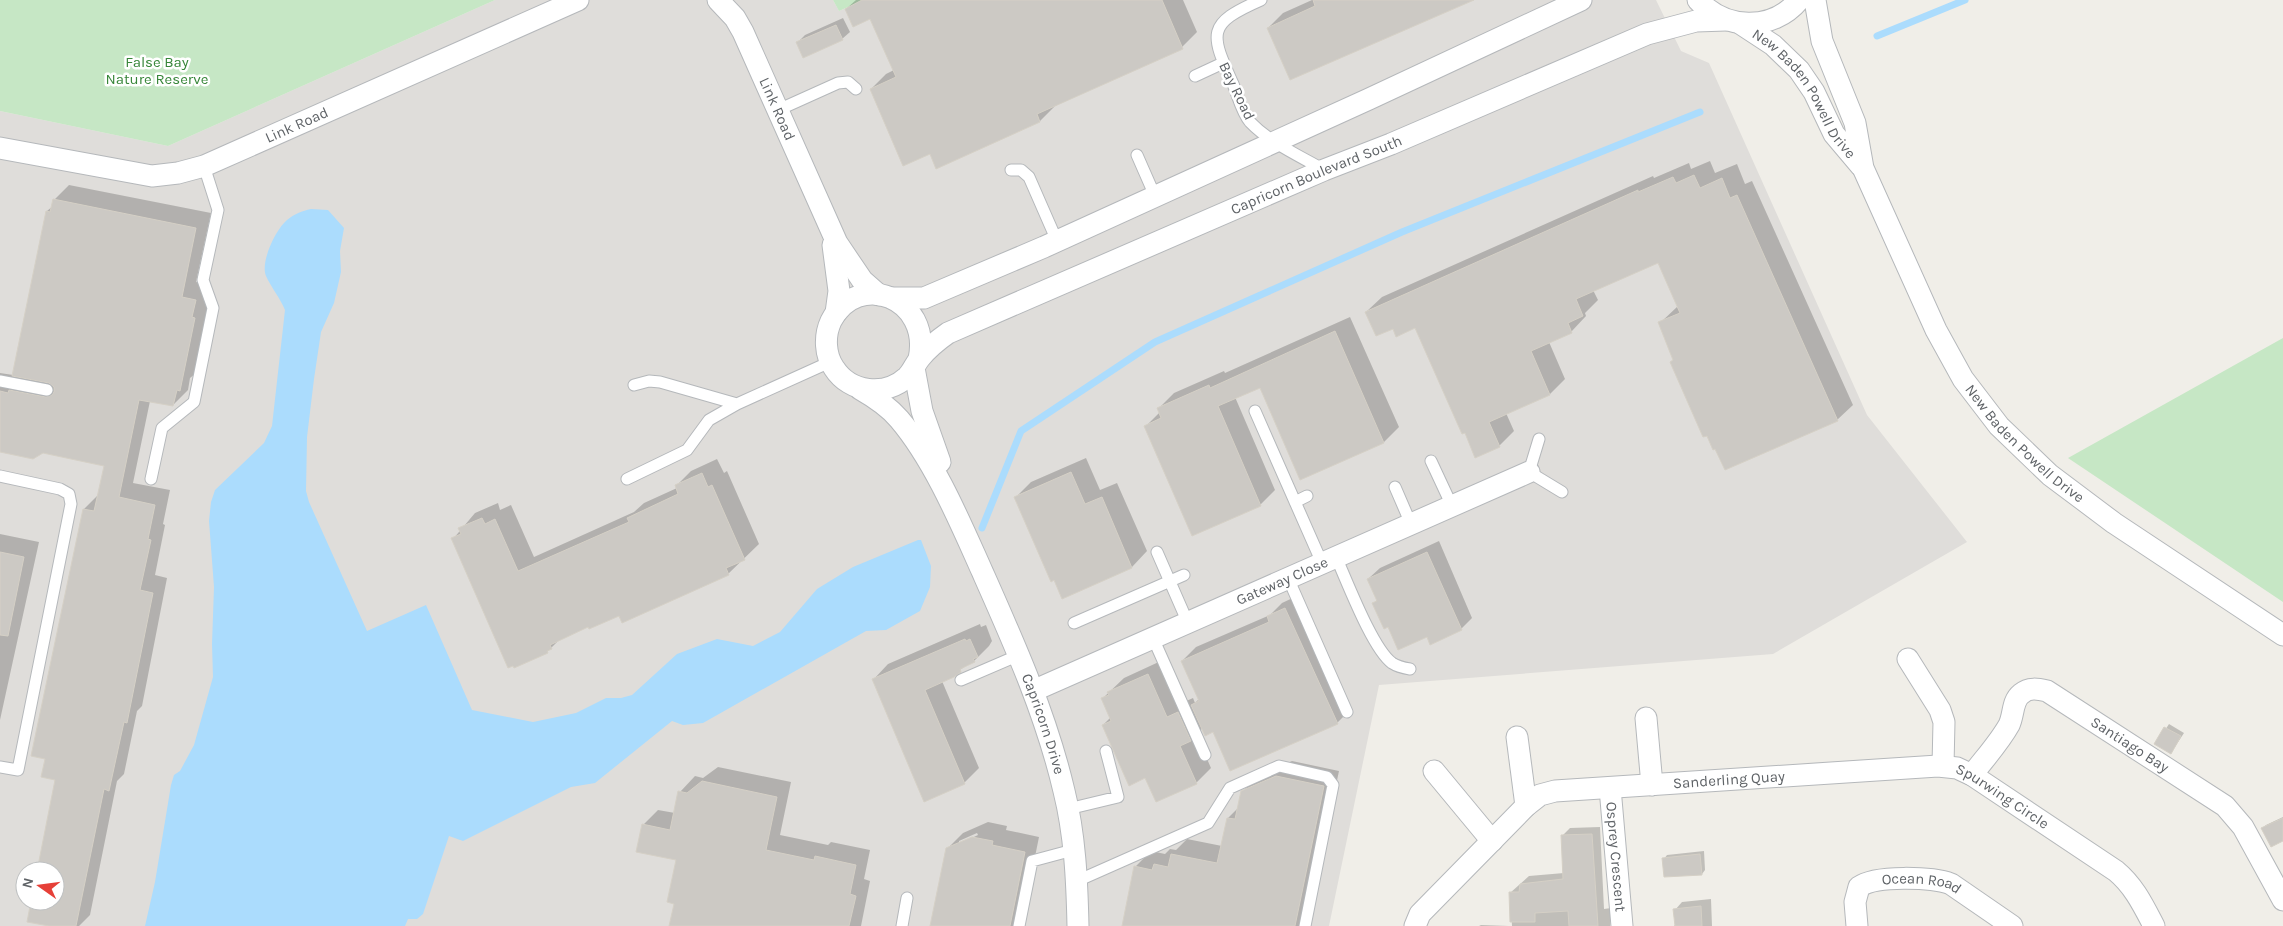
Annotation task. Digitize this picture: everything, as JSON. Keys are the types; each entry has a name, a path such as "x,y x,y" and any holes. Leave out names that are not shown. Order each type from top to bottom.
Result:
{"street":[{"name":"Link Road","path":"0,148 152,176 178,173 204,166 578,0"},
{"name":"Link Road","path":"718,0 735,18 744,32 827,223 849,262 862,280 885,296"},
{"path":"885,296 911,312 917,323 921,341 916,364 908,377 890,387 880,390 859,388 847,382 838,374 830,362 827,352 827,332 836,313 855,298 867,295 924,298 1057,241 1581,0"},
{"name":"New Baden Powell Drive","path":"1698,0 1711,12 1734,22 1773,45 1799,70 1814,92 1834,134 1863,168"},
{"name":"Capricorn Boulevard South","path":"916,364 948,333 1324,170 1391,144 1648,34 1696,21 1760,23 1778,17 1799,0"},
{"name":"New Baden Powell Drive","path":"1815,0 1822,41 1855,122 1863,168 1936,330 1963,379 1999,426 2050,476 2081,499 2283,635"},
{"name":"Link Road","path":"827,223 837,267 839,291 836,313"},
{"name":"Capricorn Drive","path":"916,364 922,411 965,533"},
{"name":"Capricorn Drive","path":"859,388 885,405 898,417 919,445 965,533 1035,690 1056,758 1068,809 1077,880 1078,926"},
{"name":"Gateway Close","path":"1035,690 1529,472"},
{"path":"1908,659 1940,710 1944,722 1943,766"},
{"name":"Santiago Bay","path":"1972,775 2010,724 2016,701 2021,694 2029,690 2039,689 2047,691 2225,806 2243,827 2283,900"},
{"name":"Sanderling Quay","path":"1646,718 1652,785"},
{"path":"1517,737 1526,806"},
{"name":"Spurwing Circle","path":"1806,775 1943,766 1957,768 1972,775 2122,876 2139,896 2154,926"},
{"path":"1434,771 1492,841"},
{"name":"Sanderling Quay","path":"1415,926 1420,914 1526,806 1540,795 1555,791 1806,775"},
{"name":"Osprey Crescent","path":"1610,788 1622,926"},
{"name":"Ocean Road","path":"1857,926 1854,902 1859,887 1870,882 1922,878 1940,880 1951,884 2012,926"}],"lane":[{"name":"Bay Road","path":"1261,0 1226,18 1217,34 1217,49 1248,120 1275,141 1324,170"},
{"path":"1195,76 1223,63"},
{"path":"778,110 838,83 848,82 856,89"},
{"path":"1137,155 1155,196"},
{"path":"151,479 162,428 194,402 214,308 203,280 218,210 204,166"},
{"path":"1011,170 1021,170 1029,177 1057,241"},
{"path":"627,479 687,450 709,420 737,404 830,362"},
{"path":"0,380 47,390"},
{"path":"634,385 649,381 660,382 737,404"},
{"path":"1255,411 1295,502 1300,525 1329,560 1386,657 1398,666 1410,669"},
{"path":"1539,439 1529,472 1562,492"},
{"path":"1431,460 1452,506"},
{"path":"0,476 60,488 68,494 71,504 18,770 0,767"},
{"path":"1395,487 1411,524"},
{"path":"1295,502 1307,496"},
{"path":"1157,552 1188,623"},
{"path":"1074,624 1184,574"},
{"path":"1288,578 1347,712"},
{"path":"1153,638 1205,755"},
{"path":"961,680 1019,655"},
{"path":"1068,809 1118,797 1106,751"},
{"path":"1077,880 1208,823 1230,788 1279,766 1327,777 1334,785 1305,926"},
{"path":"1019,926 1032,861 1073,850"},
{"path":"902,926 907,898"}],"shaded area":[{"path":"495,0 833,0 839,11 864,0 1656,0 1681,51 1709,63 1867,415 1967,542 1773,654 1379,685 1329,926 0,926 0,111 168,146"}],"green space":[{"name":"False Bay Nature Reserve","path":"0,0 495,0 168,146 0,111"},
{"path":"833,0 864,0 839,11"},
{"path":"2283,338 2283,602 2068,458"}],"water":[{"path":"311,209 328,210 344,228 340,251 341,272 334,303 321,332 314,379 307,437 306,491 309,502 367,631 426,605 472,710 533,722 576,713 606,698 621,698 632,695 677,654 717,639 753,646 780,632 817,589 853,567 918,540 921,540 931,566 930,587 920,611 886,630 866,631 703,723 683,725 672,721 595,783 571,787 463,841 449,836 423,914 417,919 408,919 405,926 145,926 155,882 171,785 174,775 180,771 194,745 213,677 214,587 209,521 211,502 215,490 264,443 272,426 285,310 266,276 265,263 270,246 283,224 295,214"}],"building":[{"path":"862,0 1162,0 1183,49 1037,114 1040,122 936,169 930,154 903,166 870,89 896,77 870,19 853,27 845,9"},
{"path":"1313,0 1474,0 1290,80 1267,28 1315,6"},
{"path":"836,25 843,40 803,58 796,42"},
{"path":"1694,175 1700,188 1722,178 1730,198 1737,195 1838,421 1725,470 1707,436 1703,437 1670,362 1673,360 1658,322 1680,313 1658,263 1576,299 1583,316 1568,323 1572,333 1531,351 1550,395 1489,422 1500,447 1475,458 1465,433 1462,434 1415,328 1396,337 1393,329 1376,336 1365,312 1638,190 1638,192 1673,177 1676,183"},
{"path":"53,199 196,228 182,297 196,300 192,317 195,318 180,391 177,390 173,406 139,400 119,497 155,505 148,539 151,540 140,590 153,593 127,723 124,722 109,791 104,789 76,926 49,926 27,922 29,911 65,911 65,861 39,861 55,780 41,777 45,759 31,756 83,509 94,511 104,466 43,453 33,459 0,452 0,391 8,393 9,390 46,397 54,392 54,387 49,383 12,376 46,211 50,212"},
{"path":"1335,331 1384,443 1300,480 1260,388 1218,406 1261,506 1192,536 1144,426 1161,418 1157,408 1209,385 1210,388"},
{"path":"1071,472 1085,504 1102,497 1132,568 1062,599 1054,580 1051,582 1014,497"},
{"path":"702,473 708,487 712,485 745,560 726,568 729,575 622,623 619,616 589,629 588,627 550,645 552,649 547,651 548,653 514,668 513,666 508,668 451,538 461,534 458,528 482,518 485,524 495,519 518,571 629,522 627,518 678,494 675,485"},
{"path":"0,552 24,557 8,636 0,635"},
{"path":"1427,552 1462,630 1430,645 1427,637 1398,650 1388,627 1384,629 1372,603 1377,601 1367,579"},
{"path":"1285,608 1338,724 1230,771 1213,732 1205,736 1191,705 1199,701 1181,661 1269,622 1267,616"},
{"path":"965,639 966,641 970,639 978,657 973,659 975,662 960,669 961,672 954,677 925,690 965,784 924,802 872,679"},
{"path":"1148,674 1167,717 1178,712 1191,741 1180,746 1197,784 1156,802 1145,778 1129,786 1102,725 1111,721 1101,698 1109,695 1107,692"},
{"path":"2164,727 2181,736 2171,754 2154,744"},
{"path":"1276,776 1324,786 1295,926 1122,926 1134,866 1152,870 1154,864 1168,867 1171,854 1217,863 1227,818 1235,819 1241,791"},
{"path":"702,781 777,797 766,850 814,860 815,856 856,865 850,894 856,896 849,926 669,926 674,904 667,902 676,860 636,852 642,824 670,830 678,791 687,793"},
{"path":"2283,818 2283,841 2271,847 2261,828"},
{"path":"1592,834 1598,926 1569,926 1568,911 1535,913 1535,922 1510,922 1509,892 1519,892 1520,884 1563,879 1561,835"},
{"path":"972,837 993,841 992,845 1025,852 1010,926 930,926 946,848"},
{"path":"1700,854 1702,875 1664,877 1662,858"},
{"path":"1701,906 1702,926 1675,926 1673,909"}],"waterway":[{"path":"1877,36 1965,0"},
{"path":"982,528 1021,431 1155,342 1402,232 1700,112"}]}
